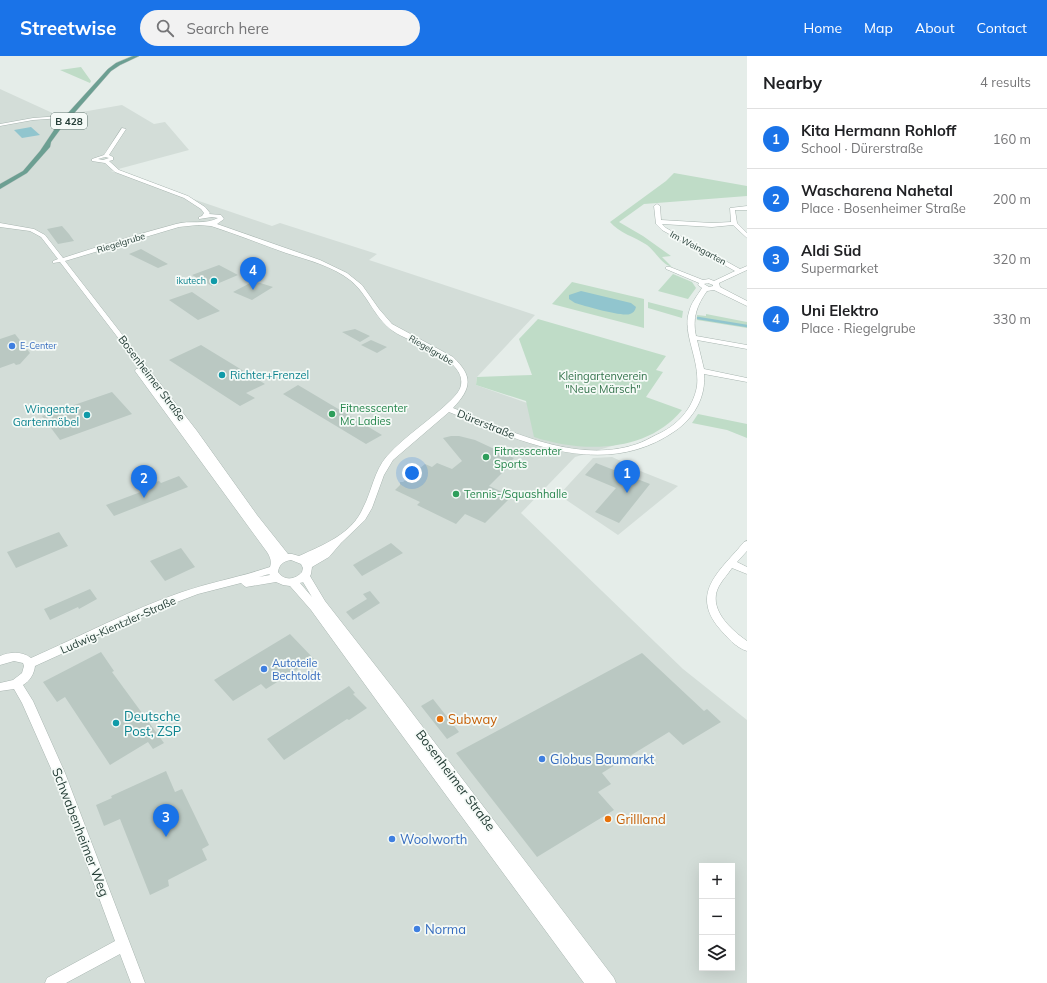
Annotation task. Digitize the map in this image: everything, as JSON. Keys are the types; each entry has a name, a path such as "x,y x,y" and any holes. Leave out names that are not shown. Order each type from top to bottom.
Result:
{"main road":[{"name":"B 428","path":"43,151 47,142 62,123 113,68 137,56"},
{"name":"B 428","path":"0,187 24,172 53,142 93,90"}],"street":[{"path":"0,125 33,119 64,116 71,113"},
{"path":"50,118 60,119 62,123"},
{"path":"124,129 107,159 117,170 186,197 202,208 207,213 205,216 219,216 221,219 212,224"},
{"name":"Im Weingarten","path":"657,206 660,222 659,224 664,229 744,269"},
{"path":"747,208 732,209 734,223 747,236"},
{"name":"Riegelgrube","path":"58,261 186,224 205,216"},
{"name":"Im Weingarten","path":"660,222 712,225 734,223"},
{"name":"Riegelgrube","path":"186,224 212,224 312,259 332,268 357,283 382,319 396,330 453,360 462,370 465,383 464,390 447,408 399,448 389,459 381,471 367,509 356,526 327,554 304,562"},
{"name":"Bosenheimer Straße","path":"0,225 24,228 39,233 43,236 58,261 270,550 275,558 275,570"},
{"name":"Bosenheimer Straße","path":"58,261 106,317 286,558"},
{"path":"668,268 704,285 715,285 744,269"},
{"name":"Dürerstraße","path":"447,408 515,436 552,447 578,452 614,452 644,445 661,437 677,427 686,419 697,399 701,381 701,371 690,326 692,308 704,285"},
{"path":"715,285 747,304"},
{"path":"692,337 747,347"},
{"path":"701,371 747,380"},
{"path":"747,544 714,586 711,601 714,611 727,631 747,647"},
{"path":"286,558 304,562 307,573 305,576 293,582 284,582 275,570 286,558"},
{"path":"732,564 747,570"},
{"name":"Ludwig-Kientzler-Straße","path":"29,664 186,595 275,570"},
{"name":"Bosenheimer Straße","path":"305,576 321,604 396,700 609,983"},
{"name":"Bosenheimer Straße","path":"293,582 315,607 386,706 593,983"},
{"path":"0,687 10,687 17,684 28,674 30,669 27,660 19,657 1,658"},
{"name":"Schwabenheimer Weg","path":"17,684 27,701 59,773 138,983"},
{"path":"52,983 124,944"}],"shaded area":[{"path":"0,89 59,116 122,105 154,124 165,122 189,150 111,171 272,226 280,223 377,254 369,260 535,315 477,377 476,385 632,440 575,457 521,513 683,669 747,720 747,983 0,983"},
{"path":"612,457 621,461 620,463 678,486 618,535 559,495 593,458"}],"green space":[{"path":"81,67 91,81 90,83 60,70"},
{"path":"674,173 747,186 747,196 644,204 619,222 643,236 671,256 662,257 672,267 662,261 647,245 622,232 610,222 666,181"},
{"path":"673,274 692,282 696,288 688,299 658,291"},
{"path":"572,282 644,299 644,328 552,304"},
{"path":"648,302 683,311 682,318 648,308"},
{"path":"706,314 747,322 747,328 697,320 697,315 706,316"},
{"name":"Kleingartenverein \"Neue Märsch\"","path":"538,319 666,356 656,370 663,372 646,397 682,410 668,424 651,435 632,442 613,446 572,446 534,437 526,401 476,385 477,377 532,375 519,339"},
{"path":"698,414 747,424 747,438 727,430 692,423"}],"water":[{"path":"31,127 40,135 22,138 14,130"},
{"path":"581,291 631,303 636,308 634,312 626,315 603,311 575,303 569,299 569,295"}],"building":[{"path":"62,226 74,241 58,244 47,229"},
{"path":"141,249 168,264 158,268 129,254"},
{"name":"ikutech","path":"219,265 238,275 212,286 192,275"},
{"path":"254,281 273,287 252,300 233,292"},
{"path":"192,292 220,311 198,320 169,300"},
{"path":"355,329 370,336 360,342 342,332"},
{"name":"E-Center","path":"15,334 30,353 20,364 16,365 14,363 0,368 0,339"},
{"path":"371,340 387,347 377,353 361,345"},
{"name":"Richter+Frenzel","path":"201,345 265,384 246,393 255,398 240,406 169,360"},
{"name":"Fitnesscenter Mc Ladies","path":"298,385 382,435 366,444 283,394"},
{"name":"Wingenter Gartenmöbel","path":"112,392 132,414 60,440 42,416"},
{"name":"Tennis-/Squashhalle","path":"459,436 475,440 514,458 504,468 506,469 489,486 512,496 485,523 465,514 456,524 417,505 420,502 395,490 400,485 400,482 403,482 425,464 432,467 437,463 452,469 462,461 443,438"},
{"path":"596,463 650,484 619,523 595,512 616,488 585,475"},
{"path":"179,476 188,487 114,516 106,505 146,490 144,487 159,481 161,483"},
{"path":"59,532 68,546 16,568 7,552"},
{"path":"391,543 403,553 362,576 353,565"},
{"path":"181,548 195,567 165,581 150,561"},
{"path":"90,589 97,599 79,609 78,607 50,620 44,609"},
{"path":"370,591 380,603 353,620 346,612 367,599 363,594"},
{"name":"Autoteile Bechtoldt","path":"290,634 314,659 266,689 261,684 233,701 214,680"},
{"name":"Deutsche Post, ZSP","path":"101,652 114,671 112,672 164,743 153,749 148,742 110,765 65,697 57,702 43,682"},
{"name":"Globus Baumarkt","path":"642,653 704,711 707,709 721,722 683,745 669,732 602,773 611,784 598,792 614,810 537,857 456,753"},
{"path":"349,686 355,693 353,694 367,708 349,720 347,719 284,760 267,739"},
{"name":"Subway","path":"433,699 459,732 447,739 421,706"},
{"path":"166,771 175,792 182,789 209,845 202,849 207,860 168,880 169,886 150,895 120,819 104,826 96,805 112,798 111,796"}],"waterway":[{"path":"698,318 747,326"}],"place":[{"name":"ikutech","path":"214,281"},
{"name":"Uni Elektro","path":"253,290"},
{"name":"E-Center","path":"12,346"},
{"name":"Richter+Frenzel","path":"222,375"},
{"name":"Fitnesscenter Mc Ladies","path":"332,414"},
{"name":"Wingenter Gartenmöbel","path":"87,415"},
{"name":"Fitnesscenter Sports","path":"486,457"},
{"name":"Kita Hermann Rohloff","path":"627,493"},
{"name":"Tennis-/Squashhalle","path":"456,494"},
{"name":"Wascharena Nahetal","path":"144,498"},
{"name":"Autoteile Bechtoldt","path":"264,669"},
{"name":"Subway","path":"440,719"},
{"name":"Deutsche Post, ZSP","path":"116,723"},
{"name":"Globus Baumarkt","path":"542,759"},
{"name":"Grillland","path":"608,819"},
{"name":"Aldi Süd","path":"166,837"},
{"name":"Woolworth","path":"392,839"},
{"name":"Norma","path":"417,929"}]}
